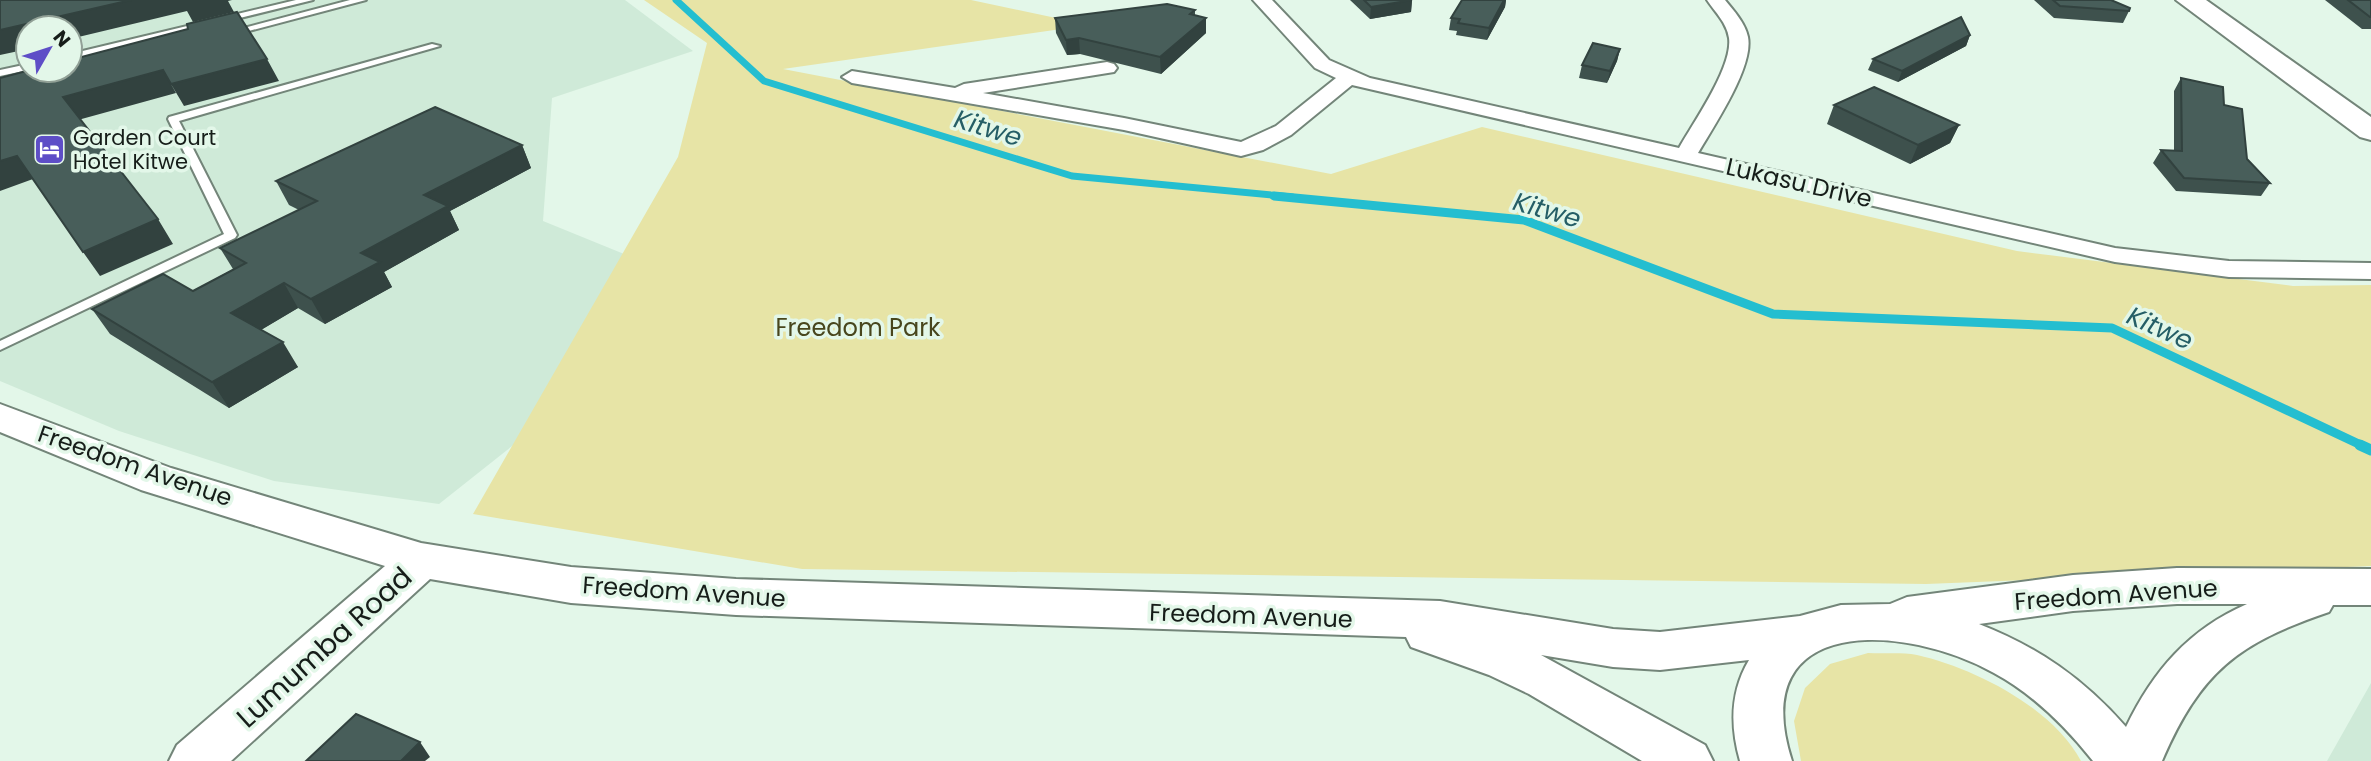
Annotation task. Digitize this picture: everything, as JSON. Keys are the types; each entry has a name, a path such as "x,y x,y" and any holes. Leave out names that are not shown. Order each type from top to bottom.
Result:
{"main road":[{"path":"2189,0 2371,131"},
{"name":"Freedom Avenue","path":"0,417 156,479 421,560 571,585 736,597 1440,620 1612,648 1660,651 1801,635"},
{"name":"Lumumba Road","path":"195,761 305,666 421,560"},
{"name":"Freedom Avenue","path":"1881,619 2073,593 2177,586 2362,587"},
{"name":"Freedom Avenue","path":"2136,761 2154,718 2175,682 2216,642 2265,614 2362,587"},
{"path":"1766,761 1756,727 1759,689 1774,658 1801,635 1837,622 1881,619 1936,628 2003,655 2047,681 2094,723 2123,761"},
{"name":"Freedom Avenue","path":"1394,620 1449,643 1506,661 1546,680 1687,761"}],"street":[{"name":"Lukasu Drive","path":"1262,0 1322,64 1348,79 2115,255 2229,269 2371,271"},
{"path":"1685,157 1735,62 1740,43 1736,27 1716,0"},
{"path":"940,93 1107,68"},
{"path":"852,77 1124,124 1241,149 1256,147 1278,134 1348,79"}],"lane":[{"path":"84,54 308,0"},
{"path":"214,37 361,0"},
{"path":"0,346 231,236 173,119 435,46"}],"shaded area":[{"path":"0,0 625,0 693,51 552,98 543,221 710,289 439,504 274,481 119,431 0,381"},
{"path":"2371,683 2371,761 2327,761"}],"green space":[{"name":"Freedom Park","path":"644,0 971,0 1089,25 783,69 1331,174 1482,127 2017,251 2293,286 2371,285 2371,566 1926,584 802,569 473,514 678,157 707,43"},
{"path":"1868,653 1917,655 1963,669 1986,680 2010,693 2051,723 2068,741 2081,761 1801,761 1794,721 1805,688 1830,664"}],"building":[{"path":"0,0 131,0 70,14 14,14 14,27 0,30"},
{"path":"1364,0 1412,0 1371,7"},
{"path":"1462,0 1504,0 1489,28 1458,23 1460,19 1451,18"},
{"path":"2053,0 2111,0 2130,8 2129,11 2060,6"},
{"path":"2348,0 2371,0 2371,17 2370,17"},
{"path":"1167,4 1195,10 1190,14 1206,18 1160,57 1079,38 1066,40 1055,18"},
{"name":"Garden Court Hotel Kitwe","path":"237,12 267,59 171,84 163,70 63,97 158,219 83,252 17,156 0,161 0,78 14,74 14,84 84,84 84,56 188,29 187,24"},
{"path":"1961,17 1970,35 1902,71 1873,59"},
{"path":"1593,43 1620,49 1610,71 1582,65"},
{"path":"2181,78 2223,87 2224,105 2242,109 2247,159 2270,183 2184,178 2161,150 2182,151"},
{"path":"1874,87 1959,125 1918,145 1834,105"},
{"path":"435,107 522,145 424,195 448,206 361,253 380,262 311,299 284,283 231,313 283,342 212,382 92,309 163,274 193,291 246,263 220,248 317,201 276,181"},
{"path":"356,714 420,742 401,761 306,761"}],"waterway":[{"name":"Kitwe","path":"676,0 764,81 1072,176 1292,197"},
{"name":"Kitwe","path":"1274,196 1524,220 1773,314 2112,328 2363,446"},
{"name":"Kitwe","path":"2360,445 2371,450"}],"place":[{"name":"Garden Court Hotel Kitwe","path":"50,150"}]}
